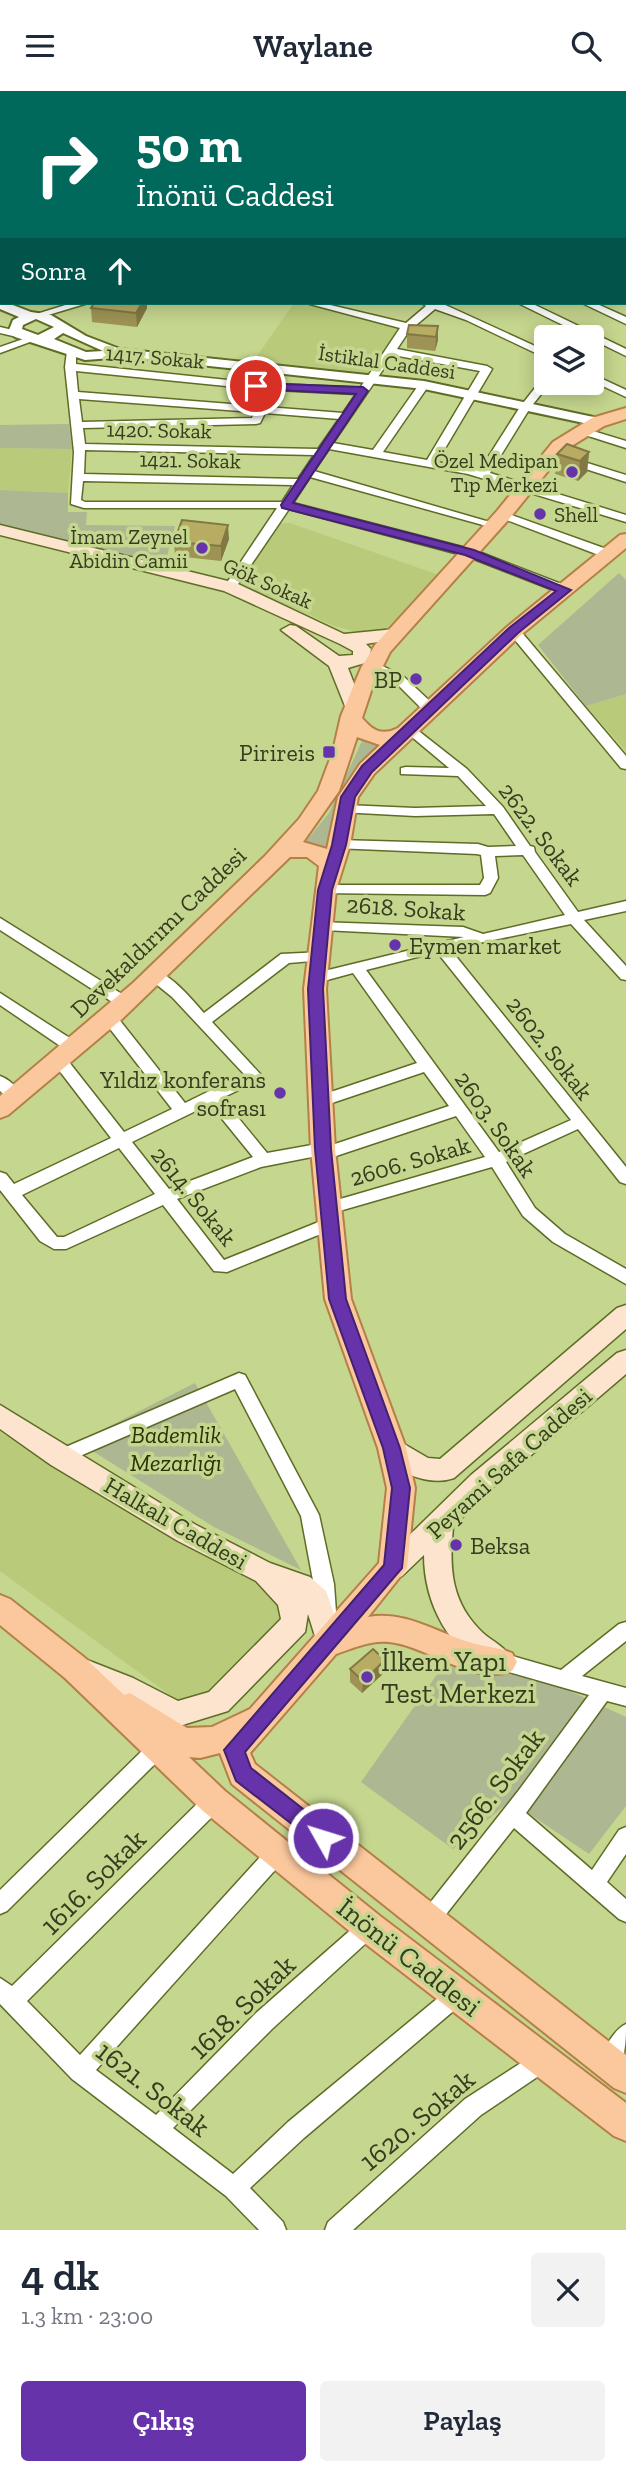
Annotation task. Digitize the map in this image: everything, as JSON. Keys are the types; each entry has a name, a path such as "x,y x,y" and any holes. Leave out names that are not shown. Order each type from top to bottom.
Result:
{"main road":[{"path":"409,730 389,740 374,739 362,732 353,712 371,665 395,634 499,520 552,454 598,422 626,413"},
{"name":"Gök Sokak","path":"0,530 222,596 255,610 310,642 333,660 347,683 353,712"},
{"path":"391,1448 338,1299 324,1152 317,967 332,867 348,797 367,769 513,631 626,540"},
{"name":"Gök Sokak","path":"0,544 105,561 230,587 320,631 346,640 395,634"},
{"path":"333,660 347,663 362,658 362,649 346,640"},
{"name":"Devekaldırımı Caddesi","path":"5,1096 67,1054 156,976 282,851 318,809 334,776 353,712"},
{"path":"282,851 312,849 325,856 332,867"},
{"name":"Peyami Safa Caddesi","path":"391,1448 423,1469 445,1470 626,1315"},
{"name":"Peyami Safa Caddesi","path":"264,1713 330,1643 393,1568 481,1483 626,1360"},
{"name":"Halkalı Caddesi","path":"0,1415 60,1457 187,1533 262,1572 301,1585 317,1599 330,1643"},
{"name":"Peyami Safa Caddesi","path":"391,1448 401,1498 395,1531 393,1568"},
{"path":"440,1524 439,1584 448,1612 471,1642 502,1662"},
{"name":"İnönü Caddesi","path":"75,1668 123,1687 176,1714 209,1707 227,1694 295,1623 290,1599 262,1572"},
{"name":"İnönü Caddesi","path":"0,1608 75,1668 156,1749 214,1801 369,1927 626,2124"},
{"path":"330,1643 386,1628 471,1658 502,1662"},
{"path":"75,1668 162,1730 190,1744 206,1745 224,1739 264,1713"},
{"name":"İnönü Caddesi","path":"264,1713 234,1750 243,1774 617,2069"}],"street":[{"path":"2,305 24,324"},
{"path":"0,330 78,305"},
{"path":"0,350 55,334 59,324 82,305"},
{"path":"319,305 408,327"},
{"path":"230,587 390,351 408,327 430,305"},
{"path":"437,305 534,349"},
{"path":"527,305 626,353"},
{"path":"591,305 626,321"},
{"path":"0,350 24,324"},
{"name":"İstiklal Caddesi","path":"24,324 59,324 88,342 125,353"},
{"name":"İstiklal Caddesi","path":"24,324 37,339 86,356 125,353 372,377 424,385 598,422"},
{"path":"390,351 487,369 430,464"},
{"path":"71,353 70,367 79,447 75,502 84,505 286,505 470,553 565,590"},
{"path":"70,367 86,356"},
{"name":"1417. Sokak","path":"70,367 256,386 363,391"},
{"path":"604,383 626,394"},
{"path":"376,454 424,385"},
{"path":"74,395 345,416"},
{"path":"483,475 535,395"},
{"path":"76,425 256,421 261,409"},
{"path":"583,432 626,445"},
{"name":"1420. Sokak","path":"79,447 323,449 376,454 483,475 626,519"},
{"path":"552,454 626,479"},
{"name":"1421. Sokak","path":"78,477 304,477 499,520 608,554"},
{"path":"513,631 626,765"},
{"path":"371,665 398,678 430,709"},
{"name":"2622. Sokak","path":"409,730 462,772 498,810 529,850 575,919 626,975"},
{"path":"406,771 462,772"},
{"path":"345,809 415,812 498,810"},
{"path":"332,867 478,849 488,852 529,850"},
{"path":"332,867 485,890 491,877 488,852"},
{"path":"203,1021 286,958 317,967 358,968 440,946 626,906"},
{"path":"0,923 117,1010 182,1110"},
{"name":"2618. Sokak","path":"323,925 463,932 487,938"},
{"name":"2602. Sokak","path":"440,946 626,1178"},
{"name":"2603. Sokak","path":"358,968 496,1160 529,1212 559,1238 626,1277"},
{"path":"13,1192 254,1076 156,976"},
{"name":"2614. Sokak","path":"0,998 67,1054 120,1140 168,1196 220,1266 227,1266 321,1227 330,1217"},
{"path":"321,1101 427,1065"},
{"path":"212,1096 264,1160"},
{"path":"0,1178 46,1237 54,1243 66,1243 168,1196 287,1151 324,1152 458,1109"},
{"name":"2606. Sokak","path":"330,1217 496,1160 580,1122"},
{"path":"60,1457 239,1380 310,1515 326,1584 330,1643"},
{"path":"564,1679 626,1630"},
{"path":"502,1662 626,1697"},
{"name":"2566. Sokak","path":"429,1920 603,1691"},
{"path":"0,1904 156,1749"},
{"name":"1616. Sokak","path":"6,1995 214,1801"},
{"path":"512,1814 626,1912"},
{"path":"594,1884 626,1837"},
{"path":"80,2071 278,1852"},
{"name":"1618. Sokak","path":"156,2130 264,2021 369,1927"},
{"name":"1621. Sokak","path":"6,1995 80,2071 234,2189 270,2228"},
{"path":"234,2189 296,2130 457,1995"},
{"path":"617,2069 626,2035"},
{"name":"1620. Sokak","path":"336,2230 473,2107 541,2061"}],"shaded area":[{"path":"293,305 392,322 401,327 367,374 253,362"},
{"path":"0,448 72,449 68,493 0,490"},
{"path":"290,523 439,575 386,630 362,633 334,626 230,579 269,524"},
{"path":"626,694 626,751 586,706"},
{"path":"0,1432 274,1593 291,1620 203,1702 178,1701 0,1571"}],"green space":[{"path":"69,424 72,449 0,448 0,425"},
{"path":"0,490 68,493 68,512 87,512 86,525 175,526 165,564 0,527"},
{"path":"619,573 626,580 626,694 586,706 538,645"},
{"path":"362,741 380,747 358,770 344,792 330,849 303,845 329,813"},
{"name":"Bademlik Mezarlığı","path":"195,1383 301,1570 214,1527 78,1442"},
{"path":"443,1666 531,1673 626,1717 626,1806 589,1854 510,1801 453,1849 361,1782"}],"building":[{"path":"93,305 141,305 136,313 91,308"},
{"path":"409,325 438,326 436,337 407,334"},
{"path":"567,444 589,452 580,461 557,454"},
{"path":"182,520 228,525 221,546 174,542"},
{"path":"373,1649 385,1660 363,1681 350,1669"}],"place":[{"name":"Özel Medipan Tıp Merkezi","path":"572,472"},
{"name":"Shell","path":"540,514"},
{"name":"İmam Zeynel Abidin Camii","path":"202,548"},
{"name":"BP","path":"416,679"},
{"name":"Pirireis","path":"329,752"},
{"name":"Eymen market","path":"395,945"},
{"name":"Yıldız konferans sofrası","path":"280,1093"},
{"name":"Beksa","path":"456,1545"},
{"name":"İlkem Yapı Test Merkezi","path":"367,1677"}],"route":[{"path":"256,386 363,391 286,505 470,553 565,590 513,631 367,769 348,797 339,845 325,890 315,989 323,1149 338,1299 391,1448 401,1488 401,1507 395,1531 393,1568 234,1750 243,1774 323,1838"}]}
